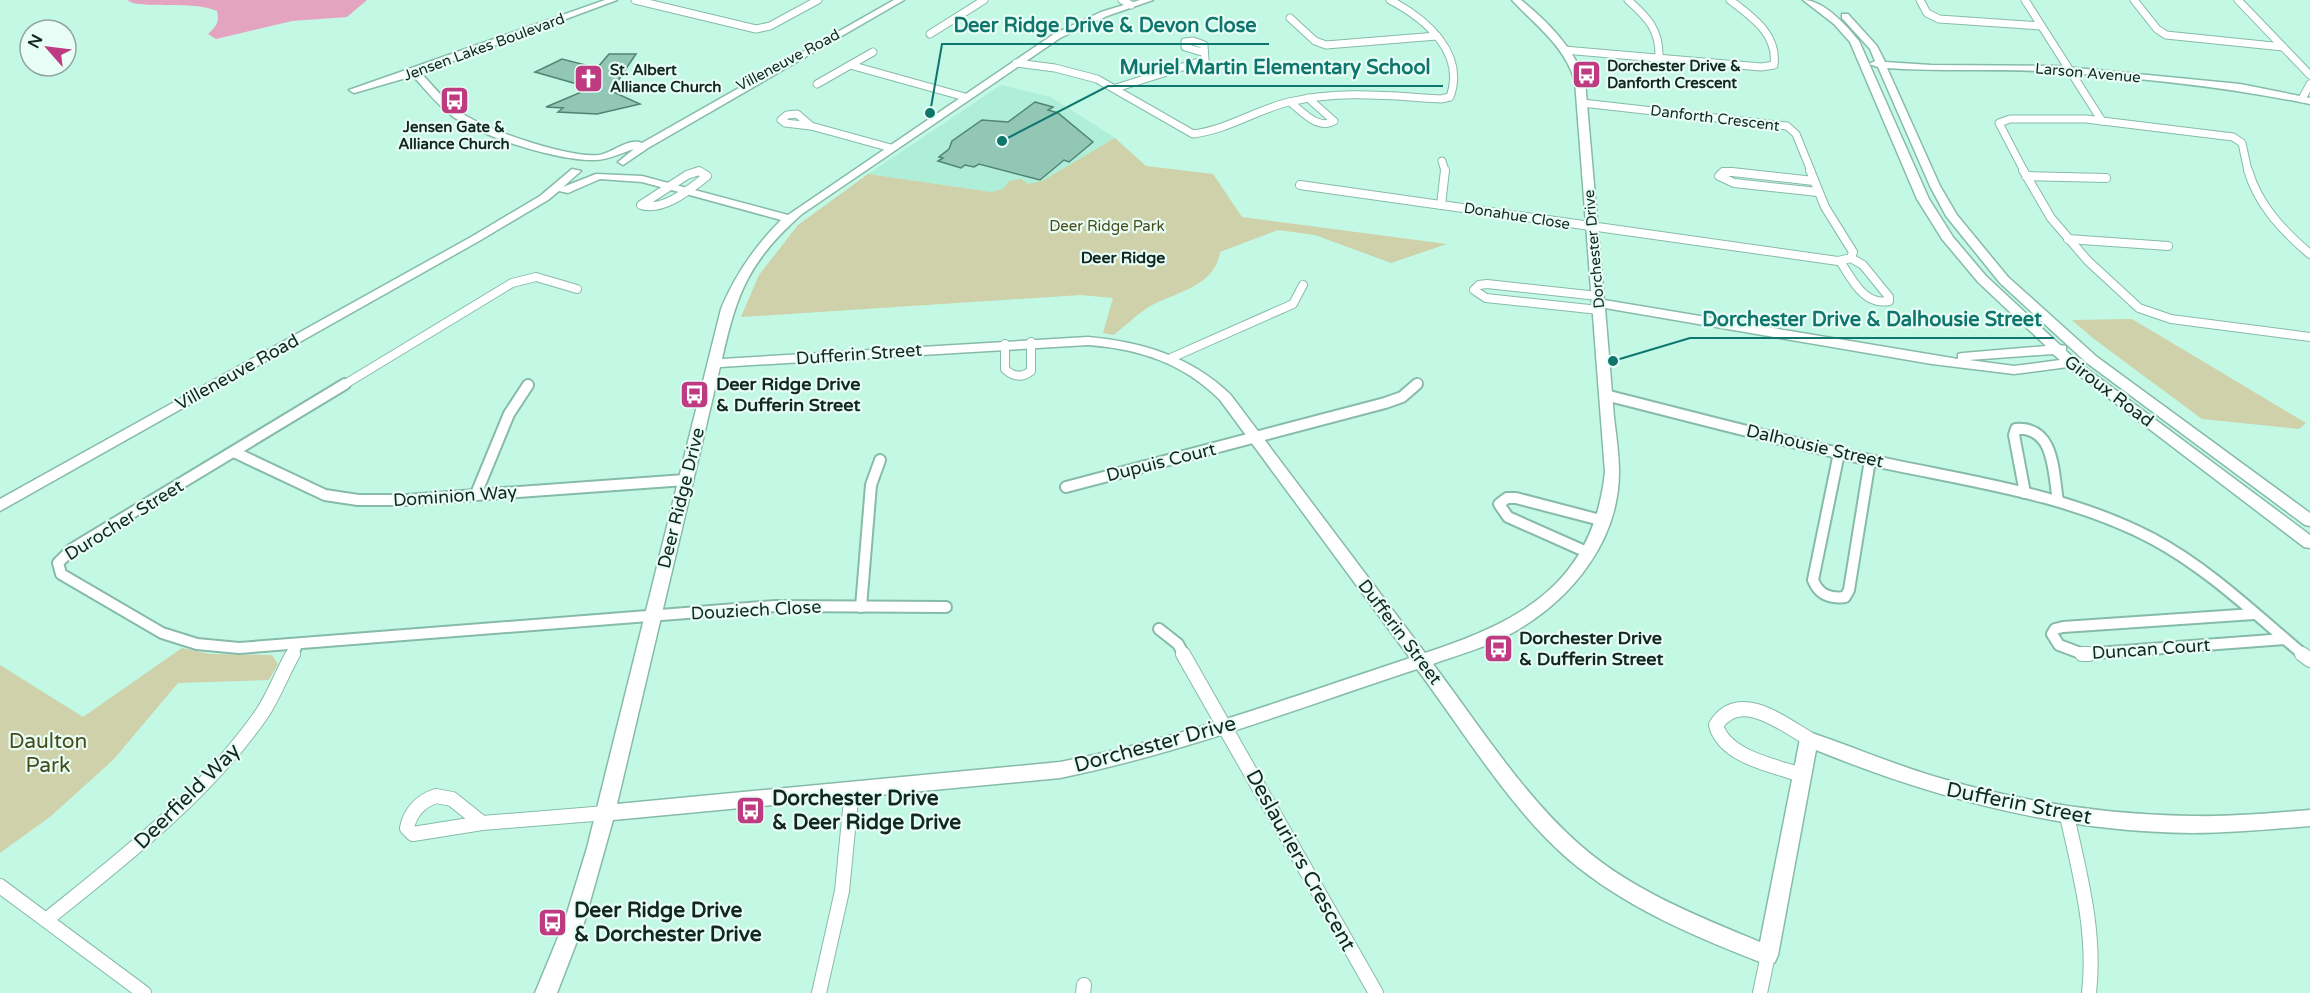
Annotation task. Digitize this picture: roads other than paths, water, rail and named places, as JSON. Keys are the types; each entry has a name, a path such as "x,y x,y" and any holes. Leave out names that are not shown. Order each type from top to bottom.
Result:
{"street":[{"name":"Jensen Lakes Boulevard","path":"354,90 415,72 613,0"},
{"path":"635,0 756,29 770,26 818,0"},
{"name":"Villeneuve Road","path":"475,239 538,209 575,184 614,172 644,146 900,0"},
{"path":"930,34 984,0"},
{"path":"1122,0 1131,5"},
{"name":"Deer Ridge Drive","path":"546,993 574,923 606,813 713,363 727,309 741,276 760,248 789,219 965,97 1020,60 1082,23 1149,0"},
{"path":"1020,60 1090,76 1116,88 1194,134 1308,98 1357,94 1447,98 1452,93 1453,64 1437,36 1420,18 1390,0"},
{"name":"Dorchester Drive","path":"606,813 1078,767 1148,751 1481,641 1520,621 1557,594 1589,553 1604,521 1610,497 1612,472 1582,103 1577,70 1564,50 1516,0"},
{"path":"1628,0 1656,27 1661,41 1659,58"},
{"path":"1564,50 1761,67 1774,65 1774,49 1767,32 1730,0"},
{"name":"Giroux Road","path":"1807,0 1850,34 1865,63 1912,177 1935,219 1982,279 2071,363 2310,543"},
{"name":"Giroux Road","path":"1822,0 1864,34 1882,64 1935,186 1952,216 2004,280 2092,360 2310,521"},
{"path":"1920,0 1927,13 1939,19 2042,26"},
{"path":"2025,0 2102,121"},
{"path":"2134,0 2157,29 2166,35 2283,47"},
{"path":"2238,0 2310,75"},
{"name":"Villeneuve Road","path":"0,506 475,239 544,198 583,161 632,147 660,128 876,14"},
{"path":"1290,18 1303,27 1314,41 1326,45 1437,36"},
{"path":"817,84 873,52"},
{"path":"1116,88 1201,62 1206,58 1202,52"},
{"name":"Larson Avenue","path":"1865,63 2070,70 2234,87 2306,100"},
{"path":"850,65 965,97"},
{"path":"415,72 465,119 522,142 540,152 567,160 583,176 642,179 789,219"},
{"path":"2306,100 2310,84"},
{"path":"1290,102 1316,122 1329,124 1334,121 1308,98"},
{"name":"Danforth Crescent","path":"1582,103 1782,124 1796,134 1818,192 1853,252 1851,258 1867,268 1889,297 1889,301 1878,303 1868,298 1840,261"},
{"path":"2310,254 2277,222 2256,193 2245,168 2242,143 2236,138 2212,132 2102,121 2045,119 2000,121 1999,127 2046,211 2068,238 2113,285 2139,308 2152,315 2310,337"},
{"path":"811,126 891,148"},
{"path":"522,142 570,154 619,158 642,179"},
{"name":"Donahue Close","path":"1441,205 1446,173 1442,161"},
{"path":"694,172 707,174 683,192 659,207 648,209 641,205 694,172"},
{"path":"1814,181 1732,172 1723,172 1719,176 1734,183 1818,192"},
{"path":"2026,176 2106,178"},
{"name":"Donahue Close","path":"1300,184 1592,227"},
{"path":"1592,227 1840,261 1851,258"},
{"path":"2068,238 2168,246"},
{"name":"Durocher Street","path":"577,289 536,277 512,283 72,549 58,563 58,569 61,574 147,625 181,640 239,648 652,616"},
{"path":"1599,303 1486,298 1474,290 1479,285 1487,284 1599,303 1932,360 2014,370 2092,360"},
{"path":"1171,358 1293,304 1303,285"},
{"path":"1005,344 1005,369 1009,374 1019,376 1031,371 1031,342"},
{"name":"Dufferin Street","path":"713,363 1031,342 1106,342 1171,358 1213,384 1256,438 1531,809 1577,856 1612,883 1650,905 1768,955"},
{"path":"1932,360 2076,347"},
{"name":"Dupuis Court","path":"1066,487 1385,403 1402,397 1418,383"},
{"path":"476,494 509,414 528,385"},
{"name":"Dalhousie Street","path":"1605,395 1839,453 2058,501 2100,516 2154,541 2193,565 2310,660"},
{"path":"2025,493 2014,435 2016,429 2024,428 2039,432 2047,440 2058,501"},
{"name":"Dominion Way","path":"234,452 312,489 341,498 398,500 685,480"},
{"path":"1839,453 1813,580 1820,592 1830,597 1845,597 1849,590 1870,460"},
{"path":"861,607 871,485 880,459"},
{"path":"1589,553 1508,517 1501,510 1500,504 1507,498 1516,498 1604,521"},
{"name":"Douziech Close","path":"652,616 775,606 946,607"},
{"name":"Duncan Court","path":"2254,614 2063,627 2055,629 2052,634 2059,645 2083,654 2285,639"},
{"name":"Deslauriers Crescent","path":"1159,629 1178,644 1376,993"},
{"name":"Deerfield Way","path":"46,920 141,844 225,760 265,707 297,645"},
{"name":"Dufferin Street","path":"1802,775 1730,747 1717,735 1716,724 1730,709 1740,706 1759,713 1809,739 1924,783 2001,803 2067,816 2174,824 2234,824 2310,818"},
{"path":"1760,993 1809,739"},
{"path":"819,993 842,891 852,789"},
{"path":"482,823 452,799 436,796 417,808 408,821 407,828 413,834 418,835 482,823 606,813"},
{"path":"2067,816 2089,923 2092,970 2089,993"},
{"path":"0,886 144,993"}],"place":[{"name":"Dorchester Drive & Danforth Crescent","path":"1586,75"},
{"name":"St. Albert Alliance Church","path":"589,79"},
{"name":"Jensen Gate & Alliance Church","path":"454,100"},
{"name":"Deer Ridge Drive & Devon Close","path":"930,113"},
{"name":"Muriel Martin Elementary School","path":"1002,141"},
{"name":"Dorchester Drive & Dalhousie Street","path":"1613,361"},
{"name":"Deer Ridge Drive & Dufferin Street","path":"695,394"},
{"name":"Dorchester Drive & Dufferin Street","path":"1498,648"},
{"name":"Dorchester Drive & Deer Ridge Drive","path":"751,810"},
{"name":"Deer Ridge Drive & Dorchester Drive","path":"553,922"}],"district":[{"name":"Deer Ridge","path":"1123,257"}],"park label":[{"name":"Deer Ridge Park","path":"1107,226"},
{"name":"Daulton Park","path":"48,753"}]}
